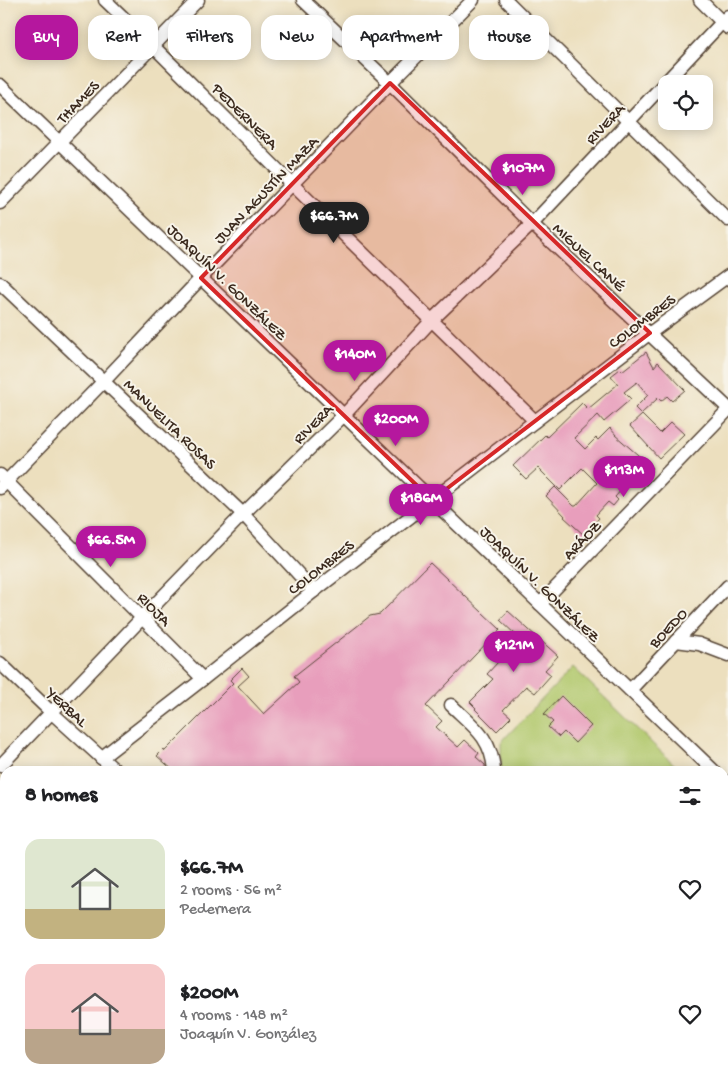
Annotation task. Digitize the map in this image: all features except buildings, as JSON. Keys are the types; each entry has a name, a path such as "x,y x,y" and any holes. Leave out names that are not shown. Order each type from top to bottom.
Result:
{"street":[{"name":"PEDERNERA","path":"105,0 121,15"},
{"name":"THAMES","path":"158,41 198,0"},
{"name":"MIGUEL CANÉ","path":"303,0 390,83 532,224 650,333 728,409"},
{"name":"JUAN AGUSTÍN MAZA","path":"2,482 104,381 201,278 473,0"},
{"path":"506,0 728,220"},
{"path":"700,0 726,22"},
{"name":"RIVERA","path":"0,766 243,514 344,415 432,320 532,224 628,121 726,22"},
{"name":"PEDERNERA","path":"158,51 535,421"},
{"name":"THAMES","path":"0,204 139,60"},
{"name":"JOAQUÍN V. GONZÁLEZ","path":"0,85 709,766"},
{"name":"COLOMBRES","path":"101,758 432,500 650,333 728,276"},
{"name":"MANUELITA ROSAS","path":"0,283 243,514 314,591"},
{"name":"ARÁOZ","path":"540,604 728,409"},
{"name":"RIOJA","path":"2,482 203,680"},
{"name":"BOEDO","path":"630,690 728,586"},
{"path":"676,641 699,644 728,655"},
{"name":"YERBAL","path":"0,663 110,766"},
{"path":"451,706 477,730 488,745 494,766"}],"highlighted area":[{"path":"390,83 650,333 432,500 201,278"}],"green space":[{"path":"573,667 676,766 501,766 501,742"}]}
